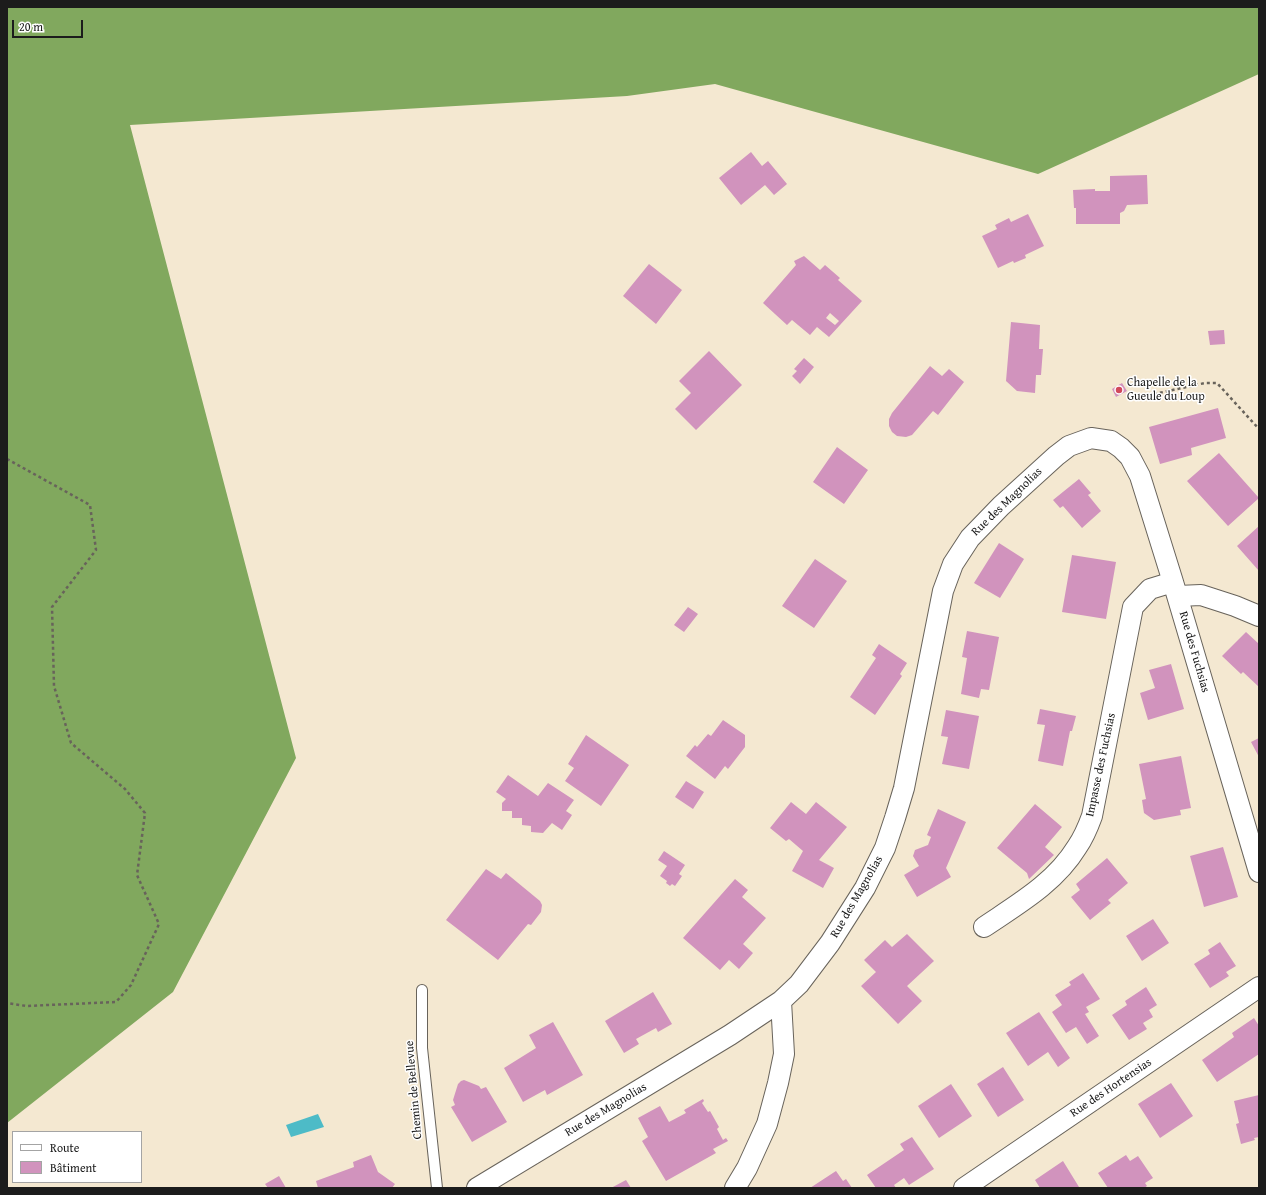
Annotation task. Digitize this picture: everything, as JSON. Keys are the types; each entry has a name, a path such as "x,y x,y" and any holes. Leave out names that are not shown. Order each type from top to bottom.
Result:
{"street":[{"name":"Rue des Magnolias","path":"477,1188 730,1035 782,1001 800,984 830,942 865,888 885,848 904,788 943,591 953,564 970,538 1001,506 1056,456 1069,446 1091,438 1111,441"},
{"name":"Rue des Fuchsias","path":"1111,441 1130,457 1140,476 1176,589 1259,872"},
{"name":"Impasse des Fuchsias","path":"984,927 1036,892 1060,870 1077,848 1084,834 1092,816 1133,607 1150,588 1176,589 1201,595 1259,616"},
{"name":"Rue des Hortensias","path":"964,1188 1259,987"},
{"path":"735,1188 747,1168 766,1124 778,1083 784,1054 782,1001"}],"lane":[{"name":"Chemin de Bellevue","path":"422,990 422,1048 437,1188"}],"path":[{"path":"1154,394 1217,383 1259,429"},
{"path":"7,459 90,505 96,550 52,608 54,686 71,743 125,789 145,813 137,875 159,924 131,985 116,1002 26,1006 7,1003"}],"green space":[{"path":"7,7 1259,7 1259,74 1038,174 715,84 627,96 130,125 296,758 173,992 7,1123"}],"water":[{"path":"318,1114 324,1127 291,1137 286,1125"}],"building":[{"path":"751,152 762,166 768,161 787,184 774,195 765,185 741,205 719,178"},
{"path":"1147,175 1148,204 1127,205 1124,211 1120,213 1120,224 1076,224 1076,208 1074,208 1073,190 1095,189 1095,191 1110,191 1110,176"},
{"path":"1028,214 1044,246 1025,255 1026,258 1014,263 1013,261 998,268 982,236 997,229 995,225 1009,218 1011,222"},
{"path":"804,256 820,270 825,265 840,278 838,280 862,301 829,337 817,327 810,335 792,320 787,325 763,303 796,265 794,261","holes":["830,313 839,321 835,325 826,318"]},
{"path":"649,264 682,290 656,324 623,296"},
{"path":"1011,322 1040,325 1039,349 1043,349 1041,375 1036,375 1035,393 1017,391 1006,381"},
{"path":"1224,330 1225,344 1210,345 1208,331"},
{"path":"709,351 742,385 696,430 675,409 691,393 679,381"},
{"path":"804,358 814,367 800,384 792,376 797,371 794,369"},
{"path":"930,366 942,376 949,369 964,382 938,415 933,411 912,435 906,437 897,436 892,432 889,426 889,419 892,413"},
{"name":"Chapelle de la Gueule du Loup","path":"1122,383 1127,391 1116,397 1112,389"},
{"path":"1218,408 1226,438 1191,448 1192,455 1160,464 1149,427"},
{"path":"837,447 868,470 844,504 813,482"},
{"path":"1219,453 1259,498 1228,526 1187,481"},
{"path":"1079,479 1091,493 1088,495 1101,511 1082,528 1063,506 1060,508 1053,500"},
{"path":"1259,526 1259,571 1237,546"},
{"path":"999,543 1024,559 1000,598 974,583"},
{"path":"1072,555 1116,562 1106,619 1062,612"},
{"path":"815,559 847,581 814,628 782,606"},
{"path":"688,607 698,614 684,632 674,625"},
{"path":"967,631 999,637 989,690 981,689 979,698 961,694 967,658 962,657"},
{"path":"1246,632 1259,644 1259,687 1243,672 1241,674 1222,656"},
{"path":"879,644 907,663 900,674 902,676 875,715 850,697 876,658 872,655"},
{"path":"1171,664 1184,709 1148,720 1140,693 1155,688 1149,670"},
{"path":"1040,709 1076,716 1072,731 1070,731 1063,766 1038,761 1045,725 1037,724"},
{"path":"946,710 979,716 969,769 942,764 948,737 941,736"},
{"path":"723,720 745,735 745,747 728,769 725,766 715,779 686,756 695,745 697,747 708,734 711,736"},
{"path":"586,735 629,765 601,806 565,781 574,768 568,764"},
{"path":"1259,738 1259,757 1251,742"},
{"path":"1181,756 1191,808 1180,810 1181,815 1154,820 1144,813 1142,800 1146,799 1139,764"},
{"path":"508,775 538,796 548,783 574,800 566,811 572,815 562,830 552,823 543,833 531,832 531,826 522,825 522,818 512,818 512,811 502,811 502,803 506,799 496,792"},
{"path":"686,781 704,792 693,809 675,797"},
{"path":"791,802 806,814 816,802 847,827 819,860 834,868 823,888 792,871 803,851 789,839 786,841 770,828"},
{"path":"1035,804 1062,827 1045,847 1054,855 1029,879 1027,873 997,848"},
{"path":"938,809 966,822 946,868 951,877 917,897 904,875 919,866 913,856 915,850 928,845 931,837 927,835"},
{"path":"1223,847 1238,897 1204,907 1190,856"},
{"path":"664,851 685,865 679,874 682,876 675,886 672,884 670,886 666,883 667,881 660,876 667,866 658,860"},
{"path":"1107,858 1128,883 1108,900 1111,903 1090,920 1071,897 1080,890 1076,884"},
{"path":"486,869 501,879 506,873 540,901 542,905 541,912 531,925 528,924 498,960 446,920"},
{"path":"735,879 748,890 742,897 766,918 743,944 753,953 739,969 729,960 720,970 683,938"},
{"path":"1153,919 1169,943 1142,961 1126,936"},
{"path":"907,934 934,961 907,986 922,1001 898,1024 861,986 876,972 864,960 885,940 892,947"},
{"path":"1220,942 1236,966 1226,972 1229,976 1210,988 1194,964 1210,954 1208,950"},
{"path":"1083,973 1100,999 1086,1007 1089,1012 1085,1014 1099,1036 1087,1044 1076,1027 1066,1033 1052,1012 1062,1005 1055,995 1071,985 1069,982"},
{"path":"1146,987 1157,1005 1149,1010 1153,1017 1143,1023 1147,1029 1129,1040 1112,1015 1127,1005 1125,1001"},
{"path":"653,992 672,1024 658,1032 656,1028 636,1039 639,1044 624,1053 605,1021"},
{"path":"1039,1012 1070,1058 1058,1067 1048,1052 1028,1066 1006,1033"},
{"path":"1254,1018 1259,1026 1259,1054 1217,1082 1202,1060 1234,1037 1232,1033"},
{"path":"553,1022 583,1075 547,1095 545,1090 523,1102 504,1068 536,1048 529,1035"},
{"path":"1003,1067 1024,1100 998,1117 977,1084"},
{"path":"464,1080 479,1086 481,1089 486,1087 507,1122 472,1142 451,1107 455,1105 453,1100 458,1084"},
{"path":"1171,1083 1193,1116 1160,1138 1138,1104"},
{"path":"951,1084 972,1116 939,1138 918,1106"},
{"path":"1259,1095 1259,1137 1254,1138 1255,1140 1241,1144 1236,1124 1239,1123 1234,1101"},
{"path":"703,1099 704,1101 702,1103 708,1112 710,1111 719,1127 717,1129 723,1140 726,1138 728,1141 713,1149 716,1153 666,1181 642,1141 648,1137 638,1118 660,1106 669,1122 686,1113 684,1110"},
{"path":"912,1137 934,1169 909,1185 904,1178 894,1185 896,1188 876,1188 867,1175 904,1150 900,1144"},
{"path":"371,1155 378,1172 395,1184 392,1188 318,1188 316,1181 354,1167 353,1162"},
{"path":"1126,1155 1130,1161 1138,1156 1153,1178 1145,1183 1147,1186 1144,1188 1108,1188 1098,1173"},
{"path":"1063,1161 1079,1187 1040,1188 1035,1180"},
{"path":"836,1171 843,1181 846,1179 852,1188 810,1188"},
{"path":"279,1176 286,1188 268,1188 265,1184"},
{"path":"626,1180 631,1188 611,1188"}],"place":[{"name":"Chapelle de la Gueule du Loup","path":"1119,390"}]}
